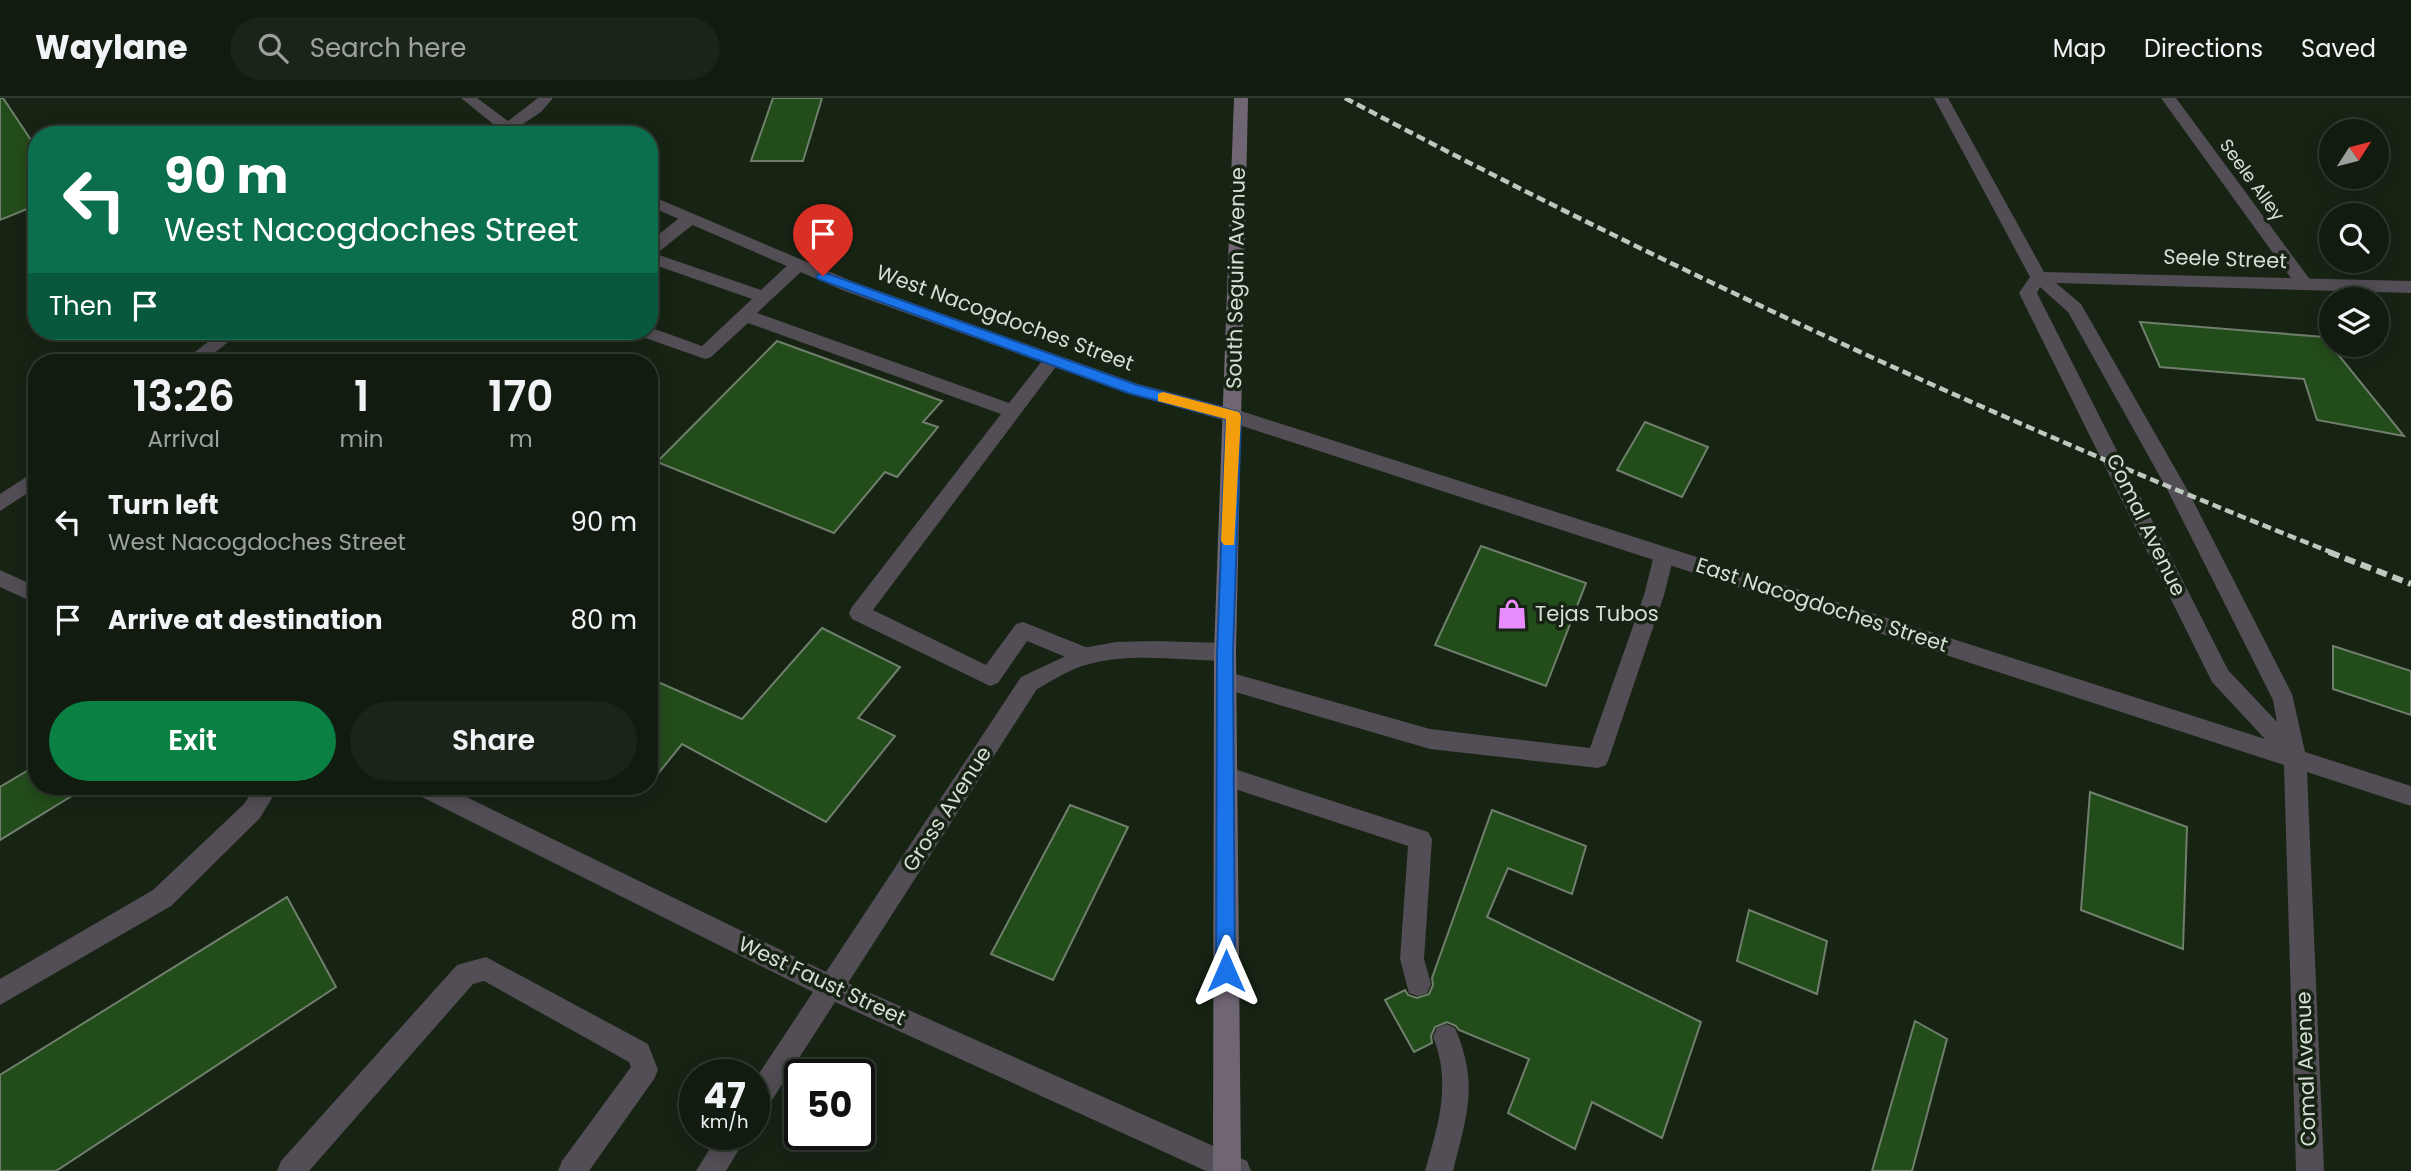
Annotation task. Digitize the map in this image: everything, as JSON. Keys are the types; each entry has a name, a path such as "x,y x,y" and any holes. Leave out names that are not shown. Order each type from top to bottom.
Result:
{"main road":[{"name":"South Seguin Avenue","path":"1230,1169 1225,652 1234,416 1241,98"}],"street":[{"path":"468,98 500,126"},
{"path":"515,126 546,98"},
{"name":"Comal Avenue","path":"1941,98 2038,276 2075,308 2178,491 2284,700 2295,757 2310,1171"},
{"name":"Seele Alley","path":"2168,98 2305,285"},
{"name":"West Nacogdoches Street","path":"658,204 798,265 1052,360 1133,389 1234,416"},
{"path":"658,244 690,219"},
{"path":"658,260 764,297"},
{"path":"658,336 705,353 798,265"},
{"name":"Comal Avenue","path":"2038,276 2028,293 2220,676 2295,757"},
{"name":"Seele Street","path":"2038,276 2411,287"},
{"path":"744,315 1013,411"},
{"path":"202,354 221,340"},
{"path":"1052,360 859,613 990,677 1023,630 1086,656"},
{"name":"East Nacogdoches Street","path":"1234,416 2411,796"},
{"path":"0,504 28,484"},
{"path":"1225,680 1430,739 1598,758 1654,595 1664,555"},
{"path":"0,578 28,592"},
{"name":"Gross Avenue","path":"770,1081 1029,683 1057,667 1086,656 1113,652 1225,652"},
{"path":"1225,776 1420,839 1412,959 1418,984"},
{"path":"0,993 162,898 252,811 262,795"},
{"name":"West Faust Street","path":"440,795 832,988 1230,1169"},
{"path":"291,1171 466,973 486,969 639,1052 645,1070 572,1171"},
{"path":"1439,1171 1458,1095 1450,1044"},
{"path":"710,1171 724,1150"}],"building":[{"path":"0,98 3,98 28,136 28,209 0,220"},
{"path":"773,98 822,98 803,161 751,161"},
{"path":"2140,322 2319,337 2319,357 2340,357 2404,436 2317,420 2304,379 2160,367"},
{"path":"777,341 942,401 923,422 938,427 897,477 885,472 834,533 658,461"},
{"path":"1645,422 1708,447 1682,497 1617,470"},
{"name":"Tejas Tubos","path":"1481,546 1586,583 1546,686 1435,645"},
{"path":"822,628 900,667 858,718 895,736 826,822 682,744 658,774 658,682 742,719"},
{"path":"2333,646 2411,671 2411,715 2333,689"},
{"path":"28,770 28,795 73,795 0,840 0,787"},
{"path":"2090,792 2187,827 2183,949 2081,910"},
{"path":"1070,805 1128,827 1053,980 991,954"},
{"path":"1492,810 1586,846 1572,894 1508,868 1487,917 1701,1022 1662,1138 1592,1102 1575,1149 1508,1113 1529,1059 1459,1030 1447,1022 1435,1027 1431,1036 1432,1043 1414,1052 1385,1000 1405,990 1408,995 1417,998 1429,994 1433,985 1432,978"},
{"path":"287,897 336,987 56,1171 0,1171 0,1075"},
{"path":"1749,910 1827,941 1817,994 1737,961"},
{"path":"1915,1021 1947,1039 1912,1171 1872,1171"}],"railway":[{"path":"1345,98 1587,222 1833,339 2081,450 2333,553"},
{"path":"2329,552 2411,584"}],"slow traffic":[{"path":"1163,397 1234,416 1229,541"}],"place":[{"name":"Tejas Tubos","path":"1512,614"}],"route":[{"path":"823,276 1133,389 1234,416 1225,652 1226,971"}]}
